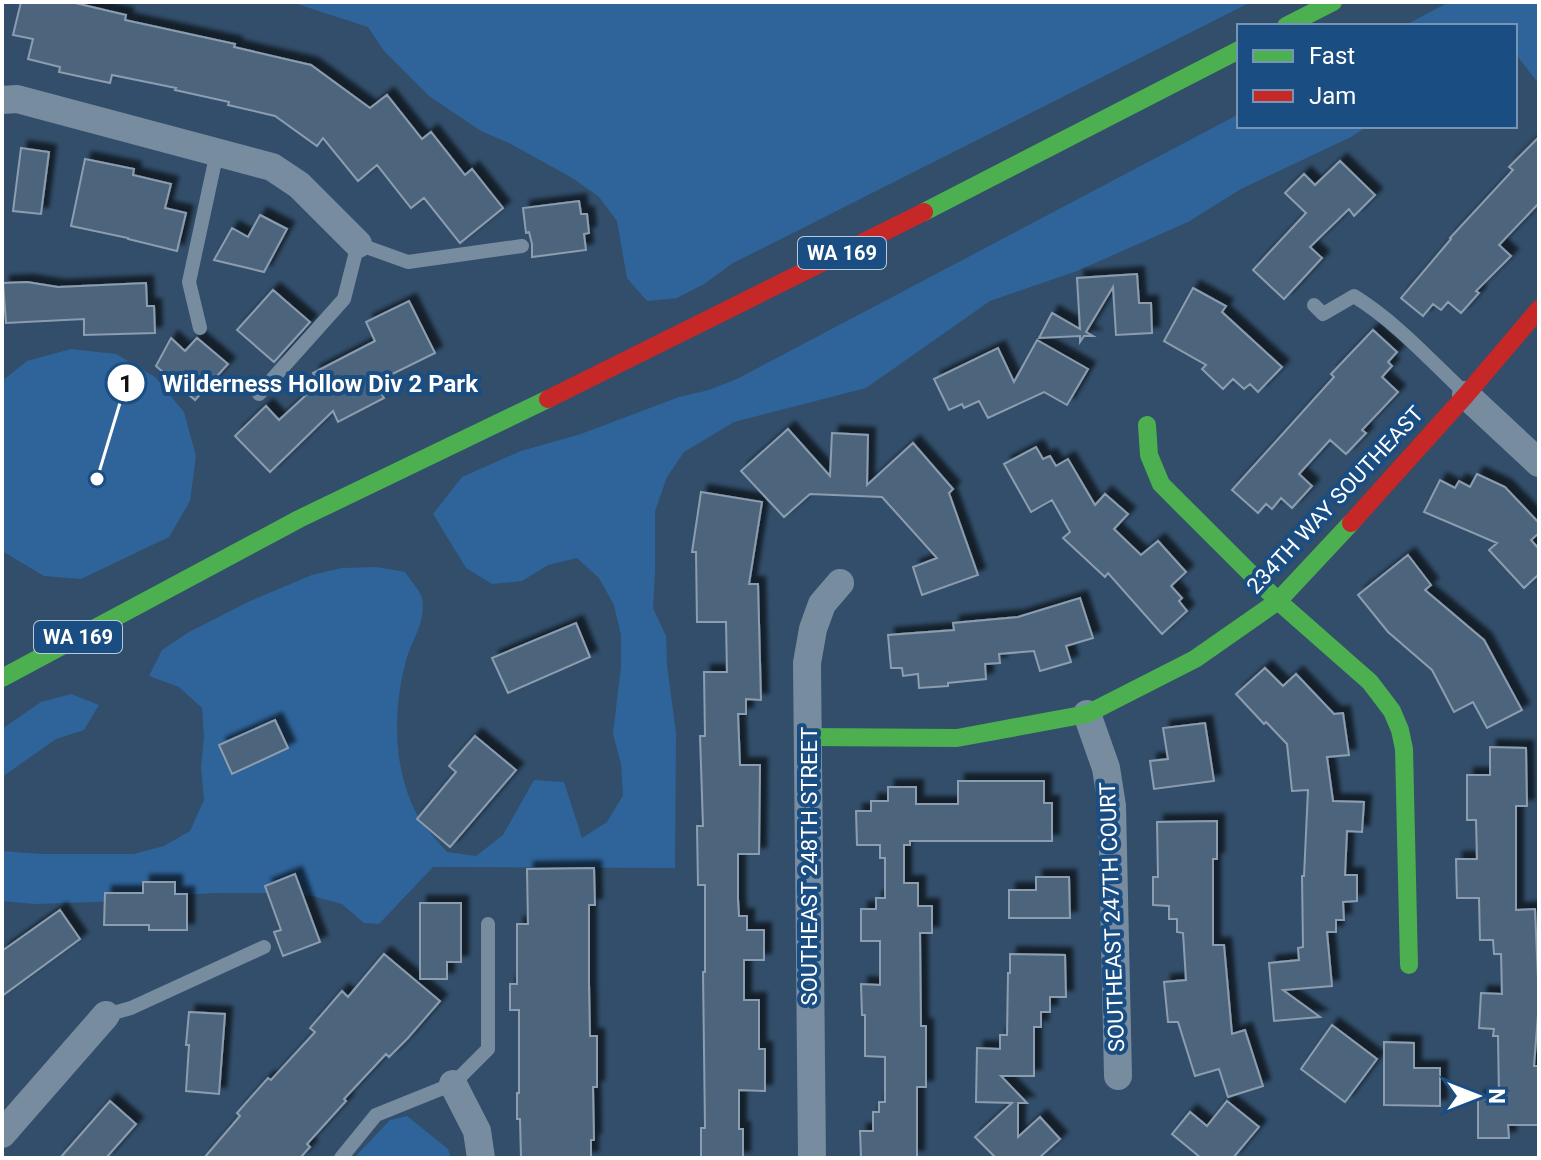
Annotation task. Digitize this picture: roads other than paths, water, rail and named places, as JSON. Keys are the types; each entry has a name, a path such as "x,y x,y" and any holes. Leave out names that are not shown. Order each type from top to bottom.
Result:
{"street":[{"path":"1290,24 1333,2"},
{"name":"WA 169","path":"2,678 299,519 572,388 1237,51"},
{"path":"2,100 17,99 272,167 299,185 358,244"},
{"name":"234TH WAY SOUTHEAST","path":"808,737 957,738 1087,714 1195,659 1278,601 1466,395 1539,309"},
{"path":"1466,395 1539,463"},
{"path":"1147,425 1149,455 1161,484 1278,601 1370,682 1392,711 1404,749 1409,965"},
{"name":"SOUTHEAST 248TH STREET","path":"812,1158 807,663 813,629 822,604 840,583"},
{"name":"SOUTHEAST 247TH COURT","path":"1087,714 1106,768 1112,806 1118,1076"},
{"path":"2,1134 106,1015"},
{"path":"453,1084 477,1131 481,1158"}],"lane":[{"path":"200,328 189,282 217,152"},
{"path":"259,394 344,299 358,244 408,262 522,246"},
{"path":"1314,305 1323,314 1354,296 1393,325 1466,395"},
{"path":"341,1158 376,1115 453,1084 488,1049 488,924"},
{"path":"106,1015 131,1008 264,947"}],"place":[{"name":"Wilderness Hollow Div 2 Park","path":"97,479"}]}
